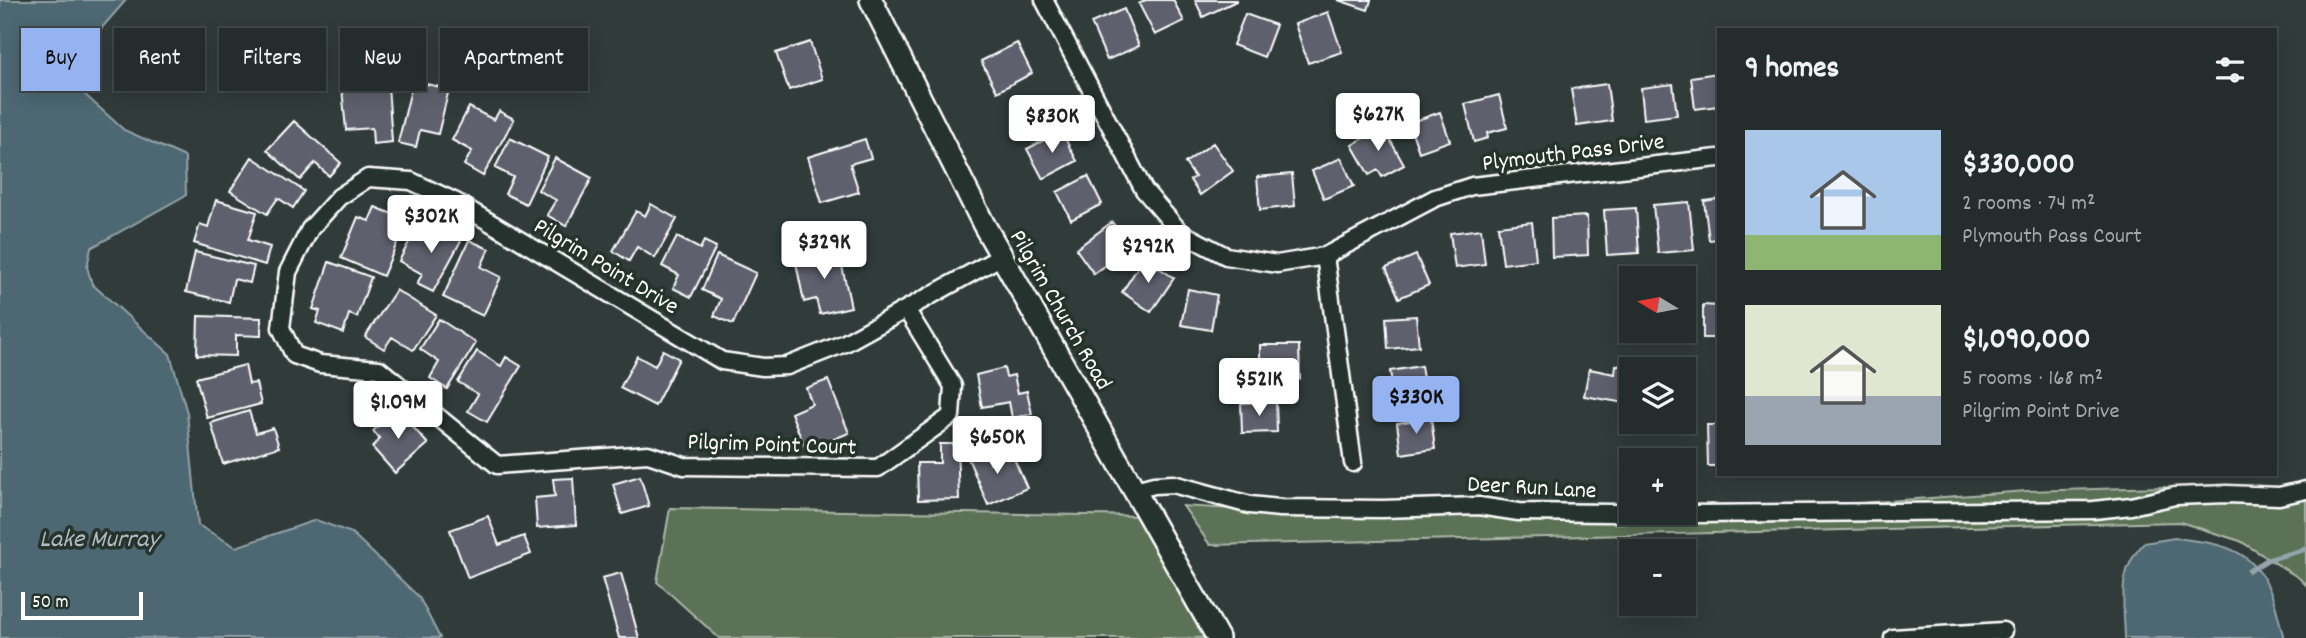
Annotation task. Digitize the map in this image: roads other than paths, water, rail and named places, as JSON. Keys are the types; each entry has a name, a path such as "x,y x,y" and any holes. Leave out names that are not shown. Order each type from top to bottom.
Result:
{"street":[{"name":"Pilgrim Church Road","path":"872,0 909,79 1002,256 1218,638"},
{"name":"Plymouth Pass Drive","path":"1044,0 1143,190 1180,232 1226,256 1277,264 1325,256 1435,198 1472,186 1717,158"},
{"name":"Pilgrim Point Drive","path":"497,465 379,369 320,364 294,355 281,328 288,272 310,229 339,197 368,178 411,181 456,201 722,361 763,367 787,366 845,343 1002,256"},
{"path":"1325,256 1353,463"},
{"name":"Pilgrim Point Court","path":"497,465 648,454 684,466 878,468 951,416 953,386 906,309"},
{"name":"Deer Run Lane","path":"1135,490 1173,484 1250,505 1280,508 1479,506 1518,512 1711,514 2094,510 2131,506 2175,496 2279,496 2306,490"},
{"path":"1893,638 2003,631"}],"water":[{"name":"Lake Murray","path":"0,0 126,0 100,30 21,28 21,91 82,91 124,130 185,157 186,195 91,248 87,267 92,284 170,354 187,413 198,525 236,547 316,520 352,533 419,597 440,638 0,638"},
{"path":"2175,538 2224,547 2248,559 2267,583 2284,638 2125,638 2123,599 2129,565 2144,543"}],"waterway":[{"path":"2249,571 2267,560 2306,549"}]}
